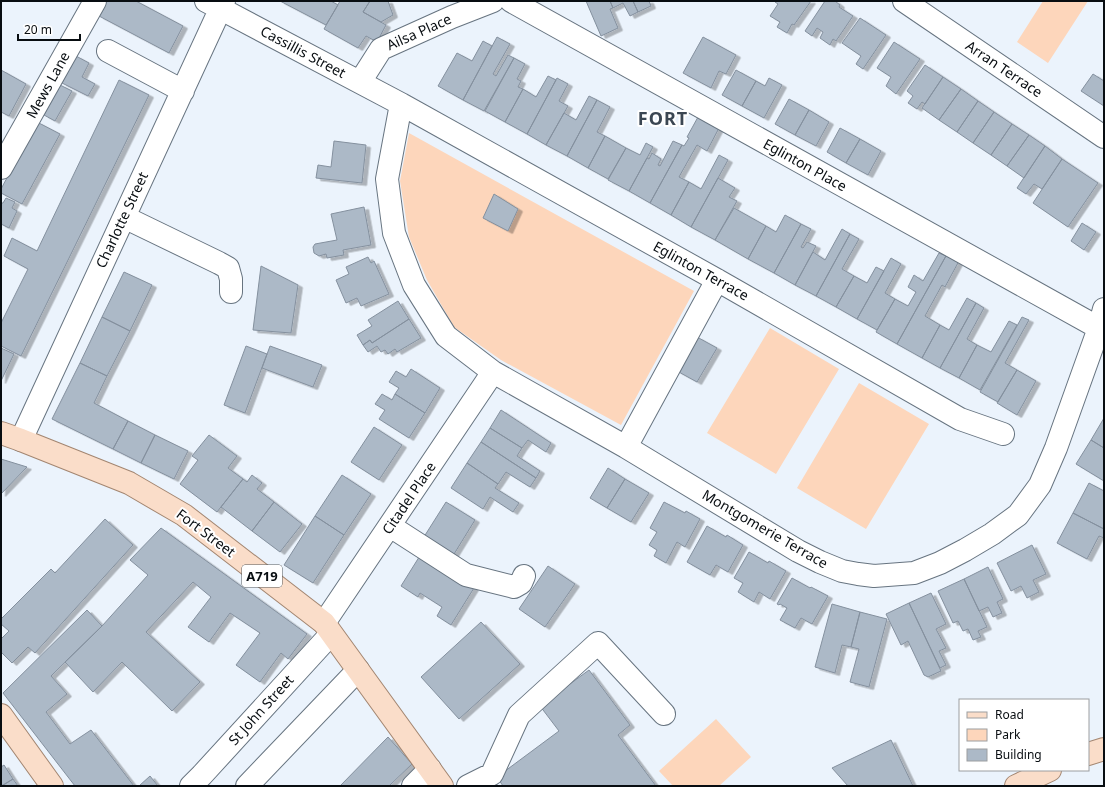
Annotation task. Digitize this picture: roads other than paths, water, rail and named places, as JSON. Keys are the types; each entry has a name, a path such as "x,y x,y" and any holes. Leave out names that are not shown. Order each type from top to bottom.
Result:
{"main road":[{"name":"Fort Street","path":"11,437 130,483 184,515 328,629 436,778"},
{"path":"1,715 52,786"},
{"path":"1089,754 1104,749"},
{"path":"1016,786 1048,771"}],"street":[{"name":"Mews Lane","path":"1,168 95,1"},
{"name":"Ailsa Place","path":"360,82 380,49 452,17 493,1"},
{"name":"Eglinton Place","path":"511,1 1102,319"},
{"name":"Arran Terrace","path":"904,1 1104,136"},
{"name":"Cassillis Street","path":"217,4 401,104"},
{"name":"Charlotte Street","path":"11,437 124,217 183,91 217,4"},
{"path":"108,51 183,91"},
{"name":"Montgomerie Terrace","path":"401,104 387,179 394,233 414,285 446,336 493,372 626,447 798,551 842,571 874,576 914,573 940,563 965,550 992,534 1018,515 1040,485 1056,448 1102,319"},
{"name":"Eglinton Terrace","path":"401,104 717,280 960,419 1003,434"},
{"path":"124,217 228,268 231,279 231,292"},
{"path":"626,447 717,280"},
{"name":"Citadel Place","path":"328,629 390,526 493,372"},
{"path":"390,526 466,575 514,587 521,583 524,576"},
{"name":"St John Street","path":"191,786 328,629"},
{"path":"468,786 492,774 519,715 598,643 664,714"},
{"path":"247,786 358,670"},
{"path":"413,786 436,778"}],"district":[{"name":"FORT","path":"663,119"}]}
